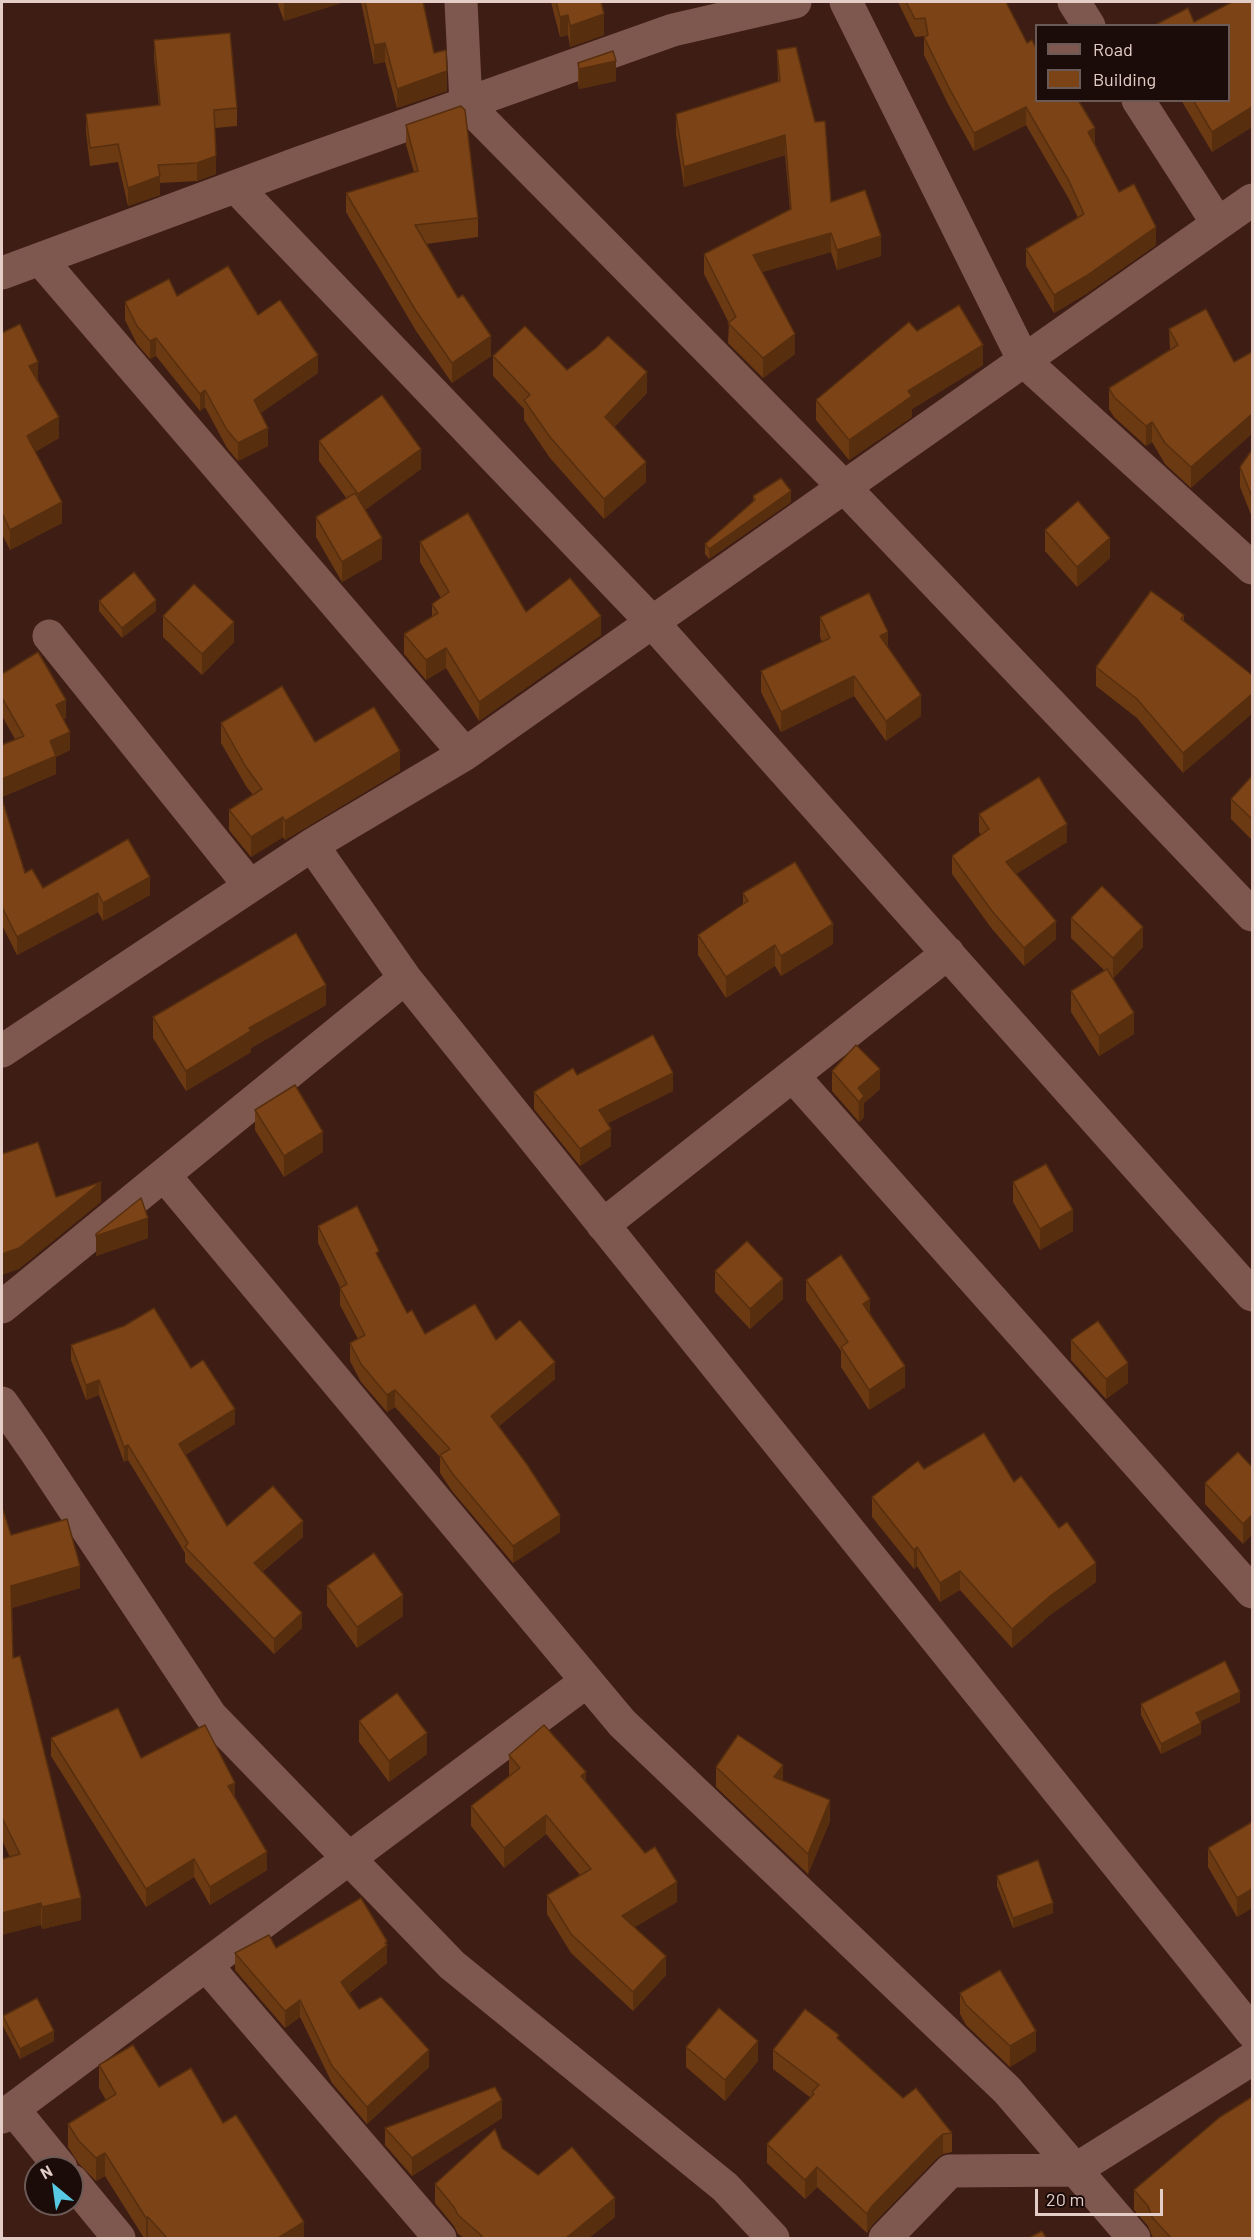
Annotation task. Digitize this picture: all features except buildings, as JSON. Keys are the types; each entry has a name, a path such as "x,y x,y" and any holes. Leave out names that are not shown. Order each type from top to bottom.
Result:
{"street":[{"path":"462,2 466,104 844,487 1252,915"},
{"path":"2,273 673,30 793,2"},
{"path":"846,2 1024,361 1252,568"},
{"path":"1074,2 1088,24"},
{"path":"2,1051 312,845 465,754 1024,361 1241,213 1140,102"},
{"path":"236,187 652,622 1252,1295"},
{"path":"40,259 465,754"},
{"path":"49,636 250,886"},
{"path":"312,845 405,978 1252,2032"},
{"path":"603,1225 948,953"},
{"path":"2,1307 405,978"},
{"path":"793,1076 1252,1592"},
{"path":"164,1174 622,1723 1007,2090 1134,2238"},
{"path":"2,1403 212,1716 452,1965 725,2187 773,2238"},
{"path":"49,2156 7,2113 587,1681"},
{"path":"206,1965 440,2238"},
{"path":"885,2238 950,2171 1075,2170 1252,2060"},
{"path":"84,2196 119,2238"}]}
